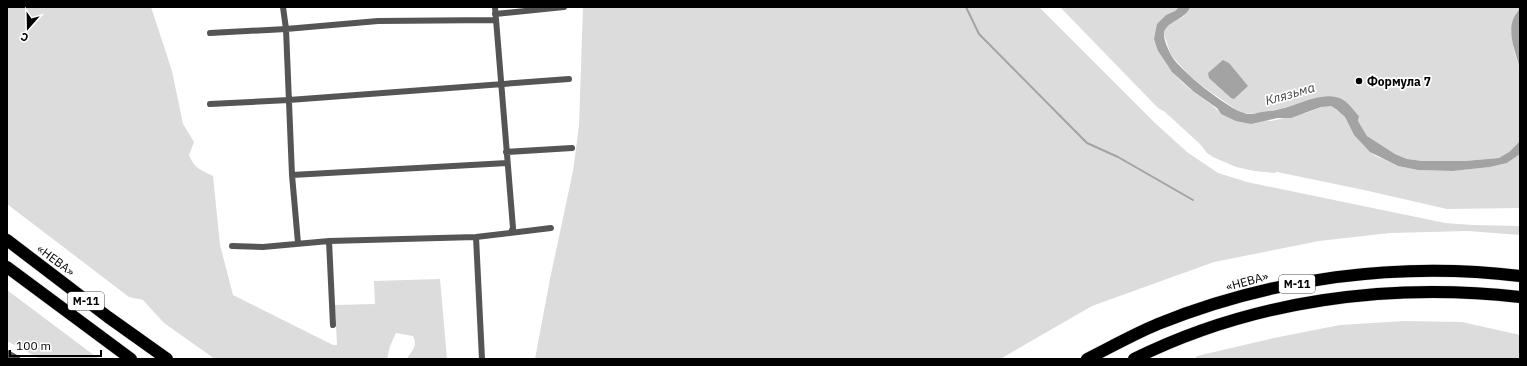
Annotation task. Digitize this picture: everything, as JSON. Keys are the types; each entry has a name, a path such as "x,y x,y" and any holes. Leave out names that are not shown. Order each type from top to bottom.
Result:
{"highway":[{"name":"«НЕВА»","path":"7,240 166,359"},
{"name":"М-11","path":"7,267 131,359"},
{"name":"«НЕВА»","path":"1088,359 1157,324 1218,303 1284,286 1352,275 1413,270 1484,272 1520,276"},
{"name":"М-11","path":"1134,359 1164,344 1223,323 1284,307 1354,295 1415,291 1482,292 1520,297"}],"street":[{"path":"283,7 286,29 292,175 298,243"},
{"path":"495,7 500,85 513,228 511,232"},
{"path":"210,33 286,29 378,21 496,17 564,7"},
{"path":"210,104 289,100 569,79"},
{"path":"506,152 572,148"},
{"path":"292,175 507,163"},
{"path":"232,246 263,247 329,241 476,237 551,228"},
{"path":"476,237 482,359"},
{"path":"329,241 333,326"},
{"path":"7,354 16,359"}],"shaded area":[{"path":"7,7 151,7 172,71 183,124 194,142 189,155 196,166 213,176 220,245 233,295 333,345 337,345 335,305 375,304 374,281 440,279 447,359 407,359 415,346 413,336 396,333 390,346 387,359 215,359 164,323 143,300 129,297 7,204"},
{"path":"583,7 1039,7 1154,122 1187,152 1218,173 1247,182 1445,223 1520,226 1520,235 1468,231 1390,233 1319,241 1214,262 1092,306 1000,359 535,359 573,171 579,126"},
{"path":"1060,7 1179,7 1175,11 1166,15 1158,51 1179,79 1221,114 1271,121 1306,113 1324,106 1331,106 1345,117 1354,135 1374,155 1398,166 1418,170 1453,171 1490,167 1507,163 1520,154 1520,208 1447,209 1277,172 1254,171 1236,167 1213,157 1165,112 1158,108"},
{"path":"1179,7 1190,7 1184,15 1165,30 1164,35 1171,55 1193,79 1204,88 1227,104 1246,114 1278,110 1319,97 1335,97 1344,100 1359,116 1358,121 1367,136 1395,154 1407,159 1422,161 1465,161 1499,158 1509,152 1520,141 1520,154 1507,163 1490,167 1453,171 1418,170 1398,166 1370,152 1354,135 1345,117 1331,106 1321,107 1291,118 1278,118 1251,124 1236,121 1221,114 1217,108 1194,92 1172,72 1158,51 1154,39 1157,24 1166,15 1175,11"},
{"name":"Формула 7","path":"1190,7 1520,7 1516,13 1511,30 1514,51 1520,69 1520,141 1509,152 1499,158 1465,161 1422,161 1407,159 1395,154 1367,136 1358,121 1359,116 1343,99 1323,97 1280,109 1258,113 1244,113 1235,109 1205,88 1189,75 1171,55 1164,34 1166,28 1171,23 1183,17"},
{"path":"1520,9 1520,69 1513,46 1511,30 1515,16"},
{"path":"1223,60 1229,63 1248,86 1234,99 1209,78 1208,73"},
{"path":"7,290 99,359 40,359 7,341"},
{"path":"1404,321 1462,322 1520,335 1520,359 1195,359 1197,356 1274,338 1340,325"}],"waterway":[{"path":"966,7 979,34 1087,143 1118,157 1193,200"}],"place":[{"name":"Формула 7","path":"1359,81"}],"water label":[{"name":"Клязьма","path":"1290,94"}]}
